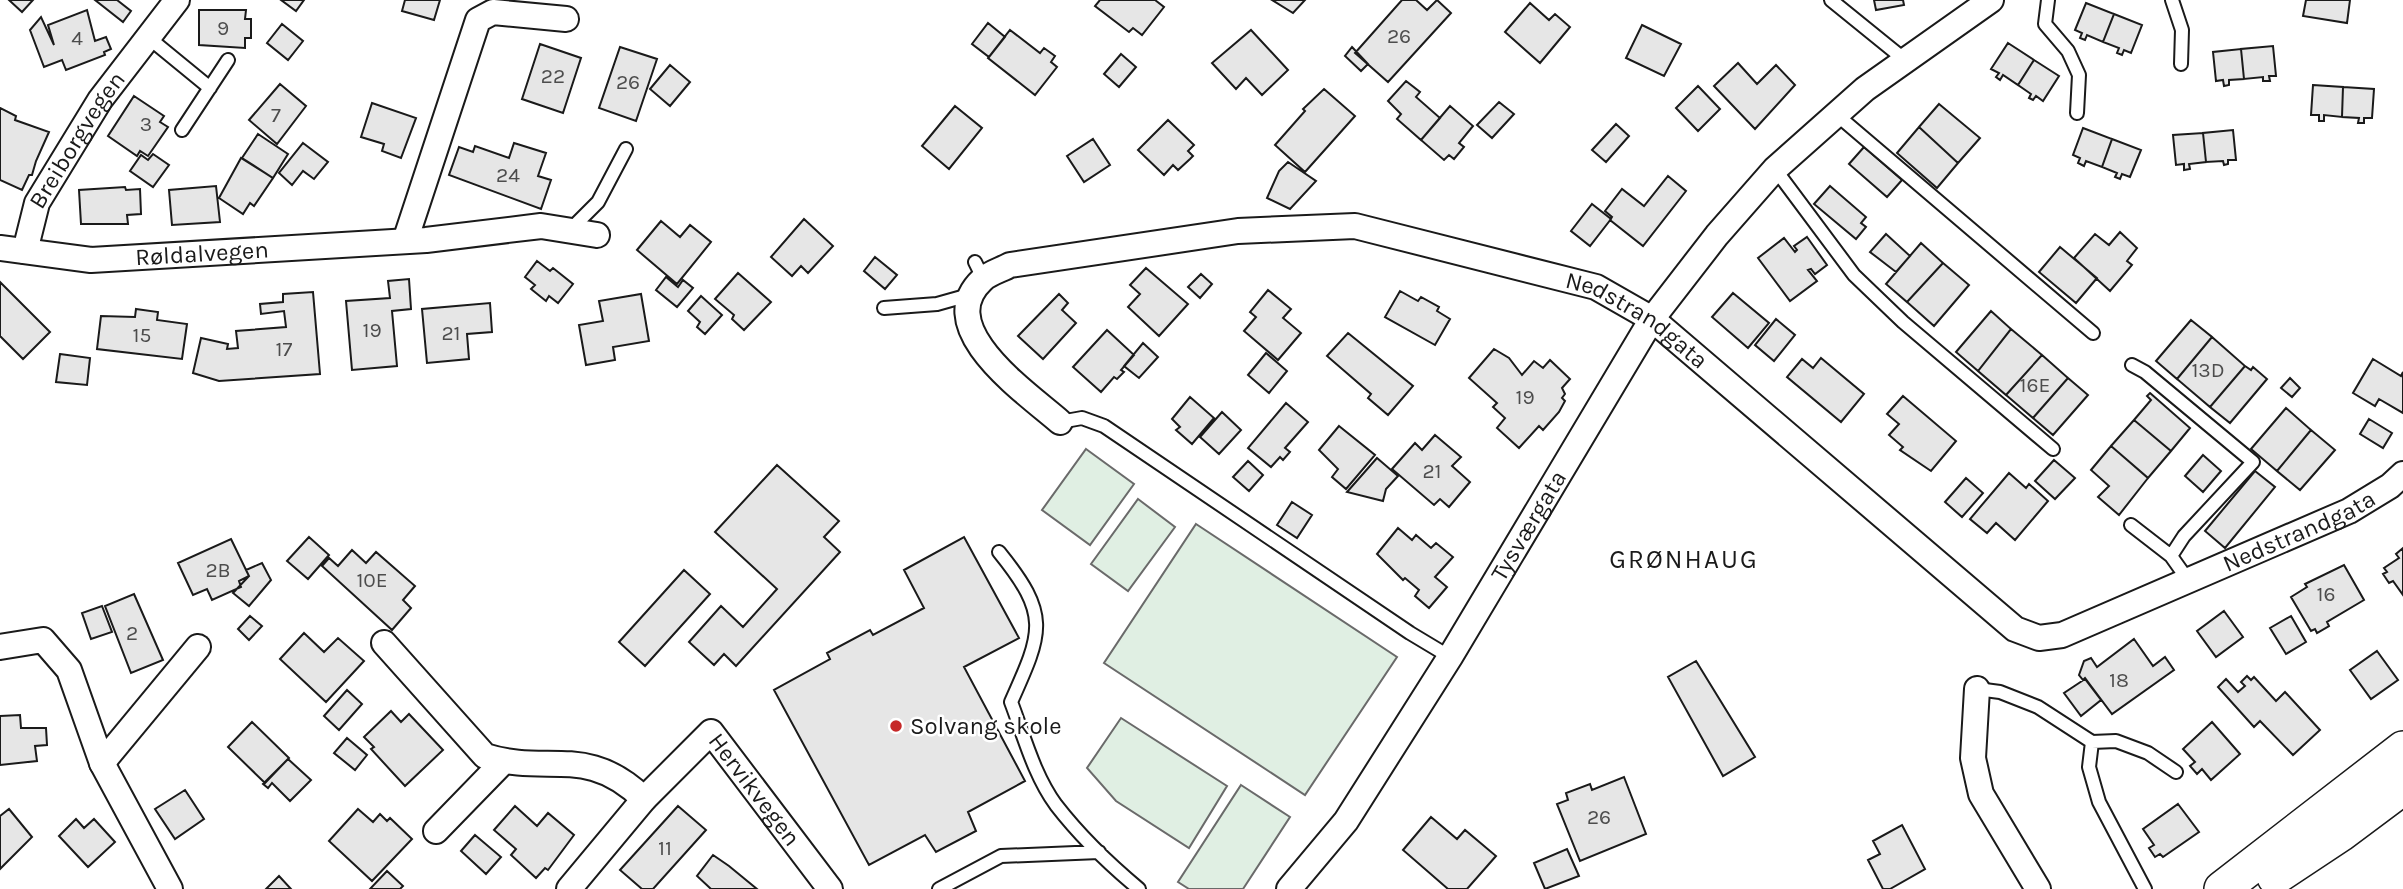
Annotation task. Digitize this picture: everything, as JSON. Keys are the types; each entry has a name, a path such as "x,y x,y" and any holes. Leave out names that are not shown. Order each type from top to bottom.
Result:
{"main road":[{"path":"2222,889 2396,783"},
{"path":"2258,889 2396,783"}],"street":[{"name":"Breiborgvegen","path":"25,251 37,203 100,100 177,0"},
{"name":"Tysværgata","path":"1289,889 1346,821 1450,657 1652,319 1717,235 1775,169 1836,115 1905,60 1992,0"},
{"path":"405,241 478,20 493,12 566,19"},
{"name":"Røldalvegen","path":"0,248 92,260 405,241 541,226 597,235"},
{"name":"Nedstrandgata","path":"976,279 1010,265 1238,231 1355,226 1596,288 1652,319 2015,629 2039,638 2062,635 2348,511 2390,486 2403,474"},
{"path":"976,279 967,317 982,354 1060,422"},
{"path":"0,647 43,640 69,670 102,763 170,889"},
{"path":"384,643 485,756 503,762 550,761 600,768 629,785 644,799"},
{"path":"102,763 198,646"},
{"path":"1977,689 1973,758 1981,794 2038,889"},
{"name":"Hervikvegen","path":"569,889 644,799 711,732 830,889"},
{"path":"436,831 503,762"}],"lane":[{"path":"1831,0 1905,60"},
{"path":"2048,0 2045,24 2068,51 2079,75 2077,113"},
{"path":"2172,0 2182,30 2181,64"},
{"path":"149,38 210,88"},
{"path":"182,130 228,60"},
{"path":"1836,115 2093,333"},
{"path":"571,229 598,202 626,149"},
{"path":"1775,169 1854,275 1903,322 2053,449"},
{"name":"Nedstrandgata","path":"884,308 937,304 976,279"},
{"name":"Nedstrandgata","path":"2132,365 2145,372 2253,462 2184,536 2171,556"},
{"path":"1060,422 1082,418 1104,426 1218,505 1450,657"},
{"path":"2131,524 2171,556 2188,580"},
{"path":"999,552 1023,582 1037,610 1035,649 1011,702 1032,759 1055,804 1099,852 1139,889"},
{"path":"1977,689 2000,692 2038,707 2092,742 2116,741 2148,753 2176,772"},
{"path":"2092,742 2089,767 2099,802 2145,889"},
{"path":"939,889 1001,856 1099,852"}],"green space":[{"path":"1086,449 1134,484 1090,545 1042,510"},
{"path":"1138,499 1175,527 1128,591 1091,564"},
{"path":"1196,524 1397,657 1305,795 1104,663"},
{"path":"1121,718 1227,786 1189,848 1116,801 1087,768"},
{"path":"1241,785 1290,817 1243,889 1189,889 1178,882"}],"building":[{"path":"9,0 33,0 22,12"},
{"path":"95,0 117,0 131,11 123,22"},
{"path":"281,0 304,0 296,11"},
{"path":"405,0 440,0 434,20 402,11"},
{"path":"1100,0 1155,0 1164,7 1142,35 1133,28 1129,32 1095,6"},
{"path":"1272,0 1305,0 1293,13"},
{"path":"1402,0 1416,0 1427,10 1437,0 1451,13 1388,82 1355,53"},
{"path":"1874,0 1903,0 1904,5 1876,10"},
{"path":"2306,0 2350,0 2347,23 2303,16"},
{"path":"1530,3 1549,20 1555,14 1570,27 1540,63 1505,32"},
{"path":"2086,3 2114,14 2103,42 2087,35 2085,40 2080,38 2082,33 2075,30"},
{"path":"87,10 95,41 106,37 111,49 104,52 105,55 66,70 62,60 44,67 30,30 41,17 54,45 48,25"},
{"path":"199,10 246,10 245,19 251,19 251,38 245,38 245,48 199,45"},
{"path":"2114,14 2142,25 2131,53 2124,50 2122,55 2117,53 2119,48 2103,42"},
{"path":"988,23 1005,37 989,57 972,44"},
{"path":"282,24 303,41 288,60 267,43"},
{"path":"1642,25 1681,44 1664,76 1626,58"},
{"path":"1010,30 1040,53 1044,48 1055,56 1051,62 1057,67 1035,95 988,58"},
{"path":"1251,30 1288,70 1262,95 1246,78 1236,89 1212,63"},
{"path":"2008,43 2034,60 2018,85 2003,75 2000,80 1996,77 1999,73 1991,69"},
{"path":"540,44 581,58 563,113 522,99"},
{"path":"2273,46 2276,76 2269,76 2270,81 2263,81 2263,77 2244,79 2241,49"},
{"path":"620,47 657,59 636,121 599,108"},
{"path":"1352,47 1368,64 1361,71 1345,56"},
{"path":"2241,49 2244,79 2229,80 2229,85 2224,86 2223,80 2216,81 2213,52"},
{"path":"1121,54 1136,67 1119,87 1104,74"},
{"path":"2034,60 2059,76 2043,101 2036,96 2033,100 2029,98 2031,94 2018,85"},
{"path":"1738,63 1757,84 1776,65 1795,85 1755,129 1714,86"},
{"path":"670,65 690,82 670,106 650,89"},
{"path":"1406,81 1420,92 1416,97 1440,118 1421,140 1397,119 1401,114 1388,101"},
{"path":"280,84 306,106 277,144 249,120"},
{"path":"2313,85 2343,87 2342,117 2324,115 2324,121 2319,121 2319,115 2311,115"},
{"path":"1698,86 1720,109 1698,131 1676,108"},
{"path":"2343,87 2374,89 2372,118 2364,118 2364,123 2358,123 2359,118 2342,117"},
{"path":"1324,89 1355,116 1305,172 1275,145 1305,111 1303,109"},
{"path":"134,96 164,116 160,122 168,127 148,156 140,151 137,156 108,136"},
{"path":"1499,102 1514,114 1492,138 1477,125"},
{"path":"372,103 416,118 401,158 382,151 384,144 361,137"},
{"path":"1939,104 1980,138 1958,163 1919,127"},
{"path":"955,106 982,128 949,169 922,146"},
{"path":"1450,106 1473,126 1459,143 1464,147 1454,159 1449,155 1444,160 1421,140"},
{"path":"0,108 16,116 15,120 49,132 32,175 29,175 22,190 0,180"},
{"path":"1168,120 1194,145 1188,151 1193,156 1190,159 1178,170 1173,165 1164,175 1138,150"},
{"path":"1616,124 1629,136 1606,162 1592,150"},
{"path":"1919,127 1958,163 1937,188 1897,153"},
{"path":"2083,128 2112,139 2102,167 2086,161 2084,166 2078,163 2080,158 2073,155"},
{"path":"2233,130 2236,160 2228,160 2228,164 2224,165 2223,161 2206,162 2203,133"},
{"path":"2203,133 2206,162 2189,164 2190,169 2184,170 2184,164 2176,165 2173,135"},
{"path":"258,134 288,154 273,178 242,158"},
{"path":"1093,139 1110,165 1084,182 1067,156"},
{"path":"2112,139 2141,150 2130,177 2122,174 2120,179 2115,177 2117,173 2102,167"},
{"path":"303,143 328,162 314,179 303,171 292,185 279,173"},
{"path":"514,143 546,153 538,176 551,180 541,209 449,175 459,147 473,152 475,146 509,158"},
{"path":"1864,147 1902,180 1887,197 1849,164"},
{"path":"153,154 169,165 153,187 130,171 141,155 148,160"},
{"path":"241,158 273,178 254,206 250,203 243,214 219,198"},
{"path":"1288,162 1316,181 1290,209 1267,198 1279,171"},
{"path":"1668,176 1686,191 1643,246 1610,220 1612,217 1605,211 1622,189 1644,206"},
{"path":"216,186 220,222 172,225 169,190"},
{"path":"1830,186 1866,217 1861,223 1866,227 1856,239 1814,204"},
{"path":"125,187 126,190 140,189 141,214 127,215 128,224 81,224 79,190"},
{"path":"1592,204 1611,219 1590,246 1571,231"},
{"path":"804,219 833,246 808,273 801,266 792,276 771,257"},
{"path":"661,221 680,237 690,225 711,242 677,284 637,250"},
{"path":"2120,232 2137,248 2127,261 2132,265 2110,291 2074,258 2095,234 2109,245"},
{"path":"1886,234 1910,256 1896,272 1870,252"},
{"path":"1807,237 1827,265 1815,274 1811,269 1808,270 1817,281 1790,301 1758,258 1784,238 1795,252 1797,250 1794,246"},
{"path":"1921,243 1943,263 1907,302 1886,284"},
{"path":"2060,247 2097,278 2076,303 2039,272"},
{"path":"875,257 897,275 885,289 864,271"},
{"path":"537,261 550,271 553,268 573,284 558,303 549,296 546,301 531,289 535,285 525,277"},
{"path":"1943,263 1969,285 1934,326 1907,302"},
{"path":"1146,268 1188,304 1159,336 1128,307 1140,294 1130,285"},
{"path":"738,273 771,302 744,330 732,319 734,315 715,299"},
{"path":"1201,274 1212,284 1200,298 1188,287"},
{"path":"666,277 678,287 683,280 693,288 677,307 656,290"},
{"path":"409,279 411,309 392,311 397,366 352,370 346,301 390,298 388,281"},
{"path":"0,282 50,332 23,359 0,336"},
{"path":"1268,290 1291,309 1283,318 1301,333 1278,360 1244,331 1256,317 1250,312"},
{"path":"1400,291 1418,301 1421,297 1439,307 1437,311 1450,319 1435,345 1385,317"},
{"path":"313,292 320,374 219,381 193,373 201,338 228,344 227,349 238,348 236,331 286,327 284,311 261,314 260,304 283,302 283,294"},
{"path":"1733,293 1769,323 1748,348 1712,317"},
{"path":"641,294 649,341 613,347 615,360 586,365 579,325 603,321 599,301"},
{"path":"1059,294 1068,303 1062,310 1076,323 1043,359 1018,336"},
{"path":"701,296 722,315 705,334 697,327 700,322 688,311"},
{"path":"490,303 492,332 467,334 469,359 427,363 422,309"},
{"path":"136,309 158,312 157,320 187,324 182,359 97,349 101,316 135,317"},
{"path":"1991,311 2011,329 1978,371 1956,352"},
{"path":"1776,319 1795,335 1774,361 1755,345"},
{"path":"2191,320 2212,337 2177,379 2156,361"},
{"path":"2011,329 2042,355 2006,395 1978,371"},
{"path":"1107,330 1134,355 1121,370 1124,372 1117,379 1114,377 1101,392 1073,367"},
{"path":"1348,333 1413,386 1388,415 1368,398 1371,394 1327,356"},
{"path":"2212,337 2245,366 2210,407 2177,379"},
{"path":"1143,343 1158,357 1139,378 1124,366"},
{"path":"1494,349 1509,358 1522,375 1534,361 1543,368 1550,360 1570,379 1562,388 1565,394 1562,398 1565,401 1559,412 1543,430 1539,426 1519,448 1497,428 1505,418 1493,407 1497,403 1469,378"},
{"path":"1266,353 1287,371 1269,393 1248,375"},
{"path":"60,354 90,358 87,385 56,382"},
{"path":"2042,355 2068,378 2033,418 2006,395"},
{"path":"1821,358 1864,394 1841,422 1787,377 1802,359 1813,368"},
{"path":"2373,359 2401,376 2403,372 2403,413 2379,399 2375,406 2353,393"},
{"path":"2245,366 2251,370 2253,367 2267,379 2230,423 2210,407"},
{"path":"2068,378 2088,395 2053,435 2033,418"},
{"path":"2290,378 2300,388 2292,397 2281,388"},
{"path":"2150,393 2190,428 2171,451 2134,420 2151,400 2147,396"},
{"path":"1903,396 1956,441 1931,471 1900,450 1903,447 1889,435 1899,424 1887,414"},
{"path":"1190,397 1214,418 1192,444 1176,430 1180,427 1172,419"},
{"path":"1286,403 1308,422 1285,448 1290,452 1283,460 1280,457 1271,467 1248,448"},
{"path":"2286,408 2311,430 2277,471 2251,449"},
{"path":"1222,412 1241,430 1219,454 1200,437"},
{"path":"2369,419 2392,433 2383,448 2360,434"},
{"path":"2134,420 2171,451 2148,478 2111,446"},
{"path":"1339,426 1375,455 1346,489 1332,477 1338,469 1319,450"},
{"path":"2311,430 2335,450 2300,490 2277,471"},
{"path":"1435,435 1461,457 1452,466 1470,482 1449,507 1440,499 1434,505 1392,469 1415,443 1422,450"},
{"path":"2111,446 2148,478 2119,515 2098,497 2109,486 2091,470"},
{"path":"2203,455 2221,471 2203,492 2185,476"},
{"path":"1377,458 1398,476 1386,489 1383,501 1347,492"},
{"path":"2054,460 2075,478 2055,499 2035,481"},
{"path":"1248,461 1263,475 1249,491 1233,477"},
{"path":"777,465 839,521 824,537 840,552 736,666 724,654 714,665 689,642 721,606 743,627 777,589 715,532"},
{"path":"2255,471 2275,487 2225,548 2205,531"},
{"path":"2009,473 2026,488 2029,484 2048,501 2015,540 1996,523 1987,533 1970,519"},
{"path":"1966,478 1983,493 1962,517 1945,502"},
{"path":"1292,502 1312,515 1297,538 1277,525"},
{"path":"1398,528 1412,540 1416,535 1431,548 1436,543 1453,557 1435,577 1447,587 1429,608 1415,596 1419,590 1405,578 1403,580 1377,554"},
{"path":"309,537 329,555 308,579 287,561"},
{"path":"964,537 1019,638 964,667 1025,781 968,812 976,831 936,852 925,835 869,865 774,690 830,659 827,653 870,630 873,635 924,608 904,570"},
{"path":"231,539 249,576 239,581 241,587 212,600 207,589 193,595 178,563"},
{"path":"2403,548 2403,595 2393,581 2389,583 2383,574 2387,572 2384,568 2399,558 2396,554"},
{"path":"352,550 366,563 376,552 415,586 403,600 411,608 392,630 322,566 329,558 338,566"},
{"path":"262,563 271,580 249,606 233,593 249,576 246,570"},
{"path":"2344,565 2364,600 2327,622 2329,626 2317,633 2315,629 2311,631 2291,597 2307,587 2305,584"},
{"path":"684,570 710,594 645,666 619,642"},
{"path":"134,594 163,660 131,673 105,606"},
{"path":"102,606 112,632 91,639 82,613"},
{"path":"2224,611 2243,637 2216,657 2197,631"},
{"path":"250,616 262,626 249,640 238,629"},
{"path":"2291,616 2306,642 2286,654 2270,628"},
{"path":"304,633 324,652 338,638 364,661 326,702 280,659"},
{"path":"2134,639 2153,666 2165,657 2174,670 2112,714 2085,678 2083,680 2079,675 2084,661 2091,658 2097,667"},
{"path":"2377,651 2398,680 2371,699 2350,670"},
{"path":"1696,661 1755,757 1723,776 1668,677"},
{"path":"2247,676 2251,680 2254,677 2276,701 2285,692 2320,730 2293,755 2260,721 2254,727 2218,687 2226,679 2238,692 2245,686 2241,682"},
{"path":"2085,679 2101,700 2081,716 2064,693"},
{"path":"347,690 362,704 339,730 324,716"},
{"path":"391,711 401,722 409,714 443,750 405,786 371,749 374,747 364,737"},
{"path":"20,715 21,728 46,728 47,745 35,746 37,761 0,765 0,716"},
{"path":"252,722 289,758 265,783 228,747"},
{"path":"2212,722 2240,754 2211,780 2202,769 2197,774 2190,766 2195,762 2183,749"},
{"path":"347,738 367,755 355,770 334,753"},
{"path":"288,759 311,780 290,801 272,783 268,788 263,784"},
{"path":"1624,777 1646,834 1580,861 1557,804 1568,800 1566,793 1590,784 1592,790"},
{"path":"185,790 204,819 175,839 155,809"},
{"path":"2178,804 2199,832 2163,857 2160,854 2155,857 2149,848 2154,845 2143,829"},
{"path":"515,806 537,826 548,813 574,835 548,870 545,868 536,878 511,855 516,849 494,830"},
{"path":"678,806 706,830 653,889 642,889 620,870"},
{"path":"9,809 32,837 0,869 0,816"},
{"path":"358,809 373,822 380,814 387,821 390,818 412,839 372,881 329,841"},
{"path":"1431,817 1457,839 1465,830 1496,856 1467,889 1448,889 1403,850"},
{"path":"76,819 84,828 94,819 115,842 88,867 59,836"},
{"path":"1902,825 1925,869 1890,889 1883,889 1868,860 1880,854 1873,841"},
{"path":"475,835 501,857 486,874 461,851"},
{"path":"1567,849 1579,876 1545,889 1534,863"},
{"path":"713,855 757,889 711,889 697,876"},
{"path":"387,871 403,886 400,889 370,889"},
{"path":"279,876 291,889 266,889"}],"place":[{"name":"Solvang skole","path":"896,726"}],"district":[{"name":"GRØNHAUG","path":"1684,559"}]}
